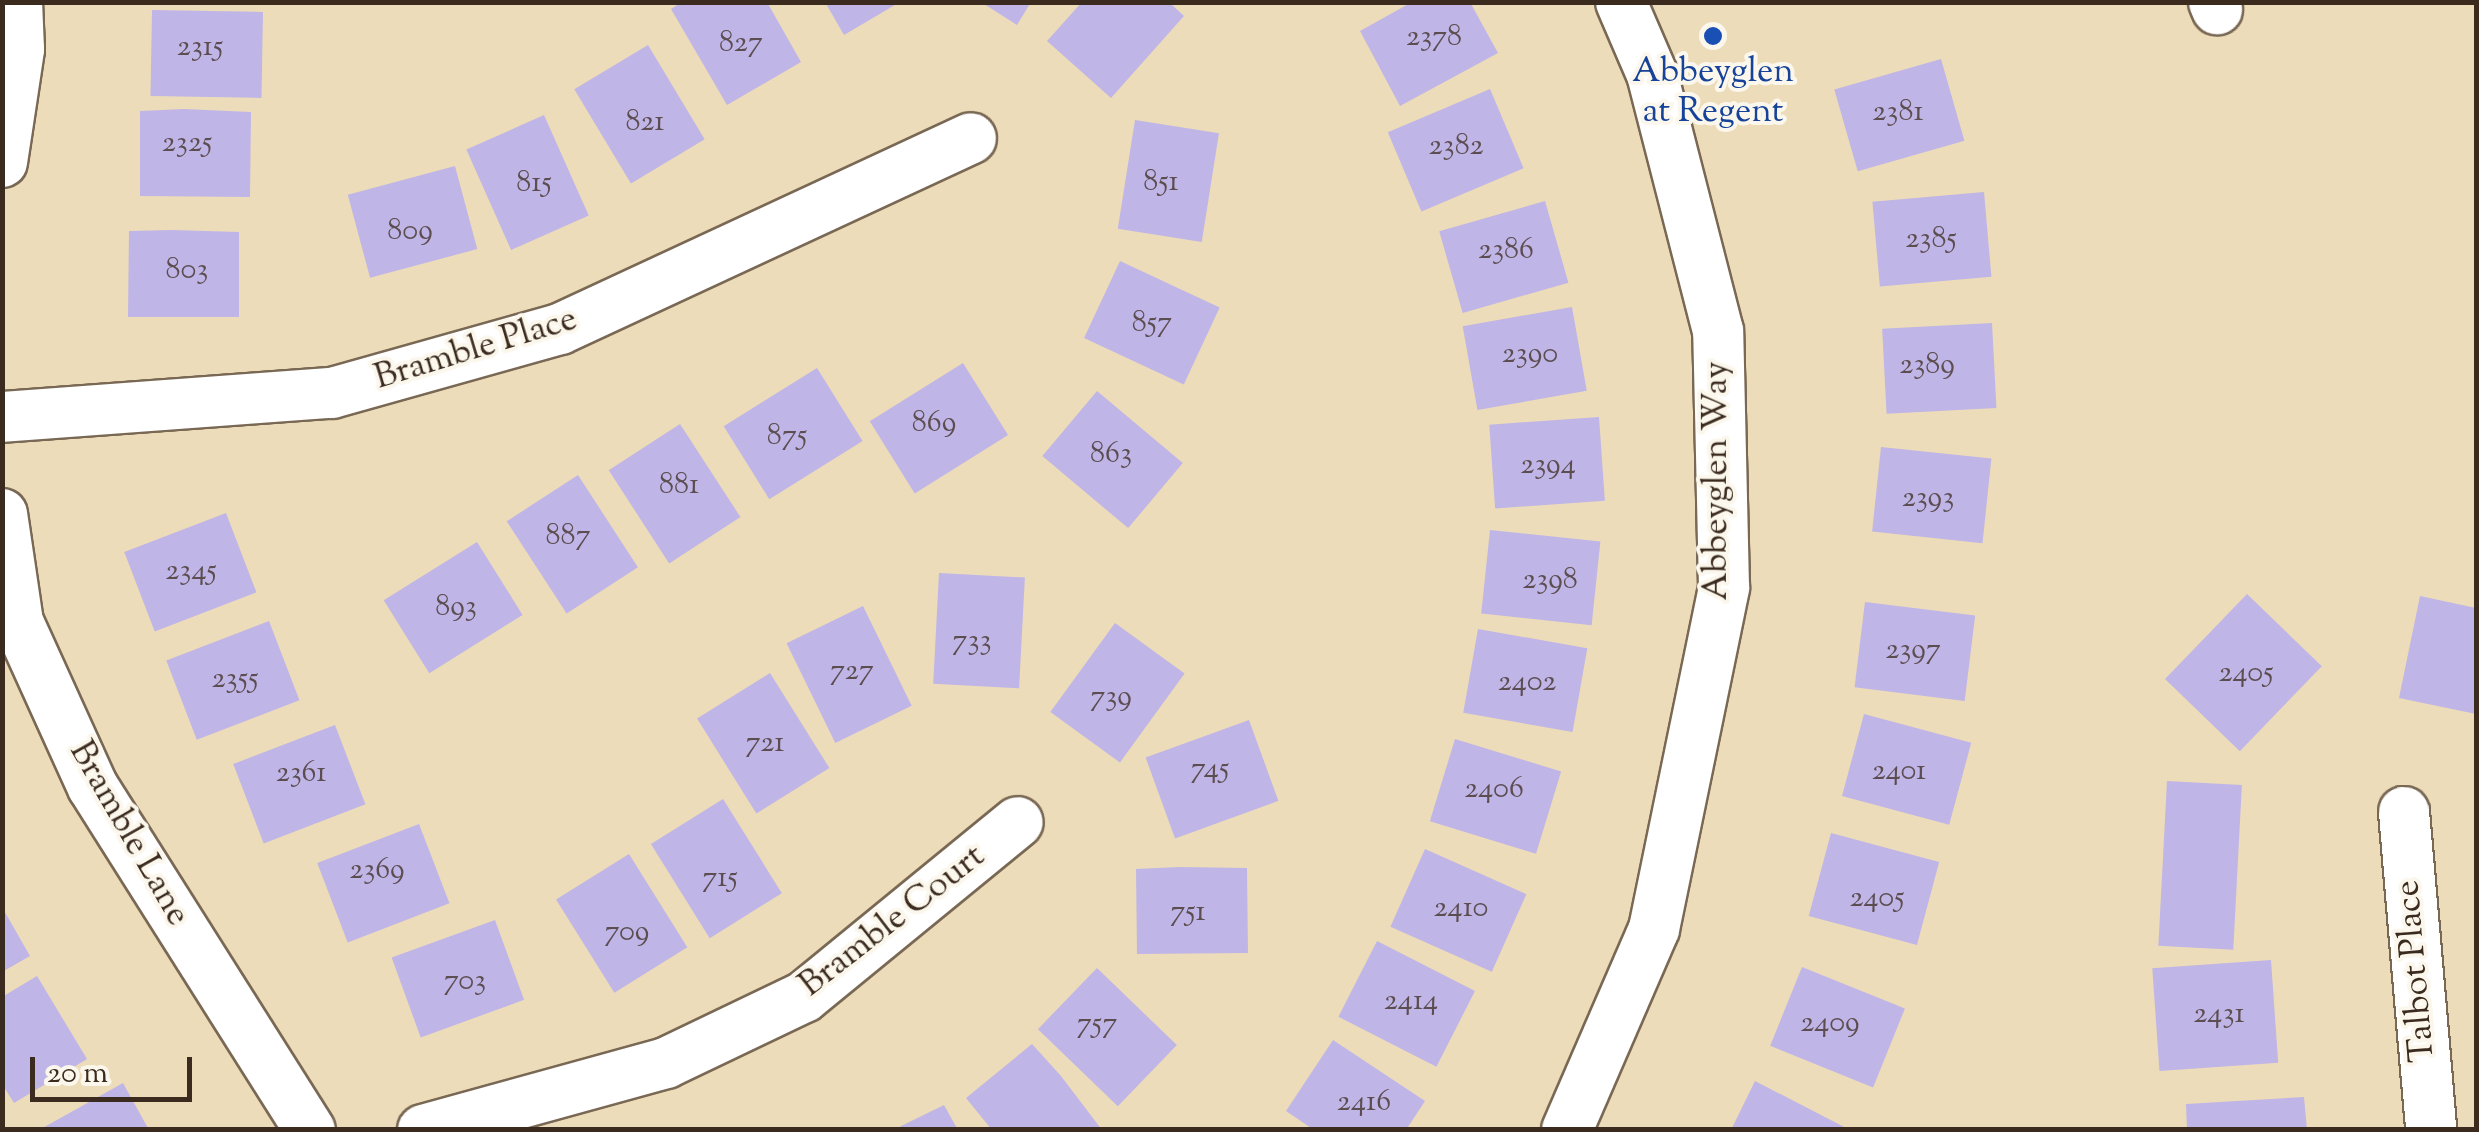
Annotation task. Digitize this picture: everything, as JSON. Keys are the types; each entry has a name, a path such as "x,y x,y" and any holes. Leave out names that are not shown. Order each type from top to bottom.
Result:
{"street":[{"path":"2,162 19,49 17,2"},
{"name":"Abbeyglen Way","path":"1566,1130 1654,929 1724,586 1718,330 1652,74 1620,2"},
{"name":"Bramble Place","path":"2,416 332,392 560,329 971,138"},
{"name":"Bramble Lane","path":"2,514 18,622 93,786 310,1130"},
{"name":"Talbot Place","path":"2404,812 2431,1130"},
{"name":"Bramble Court","path":"423,1130 666,1063 804,997 1018,822"}],"building":[{"path":"682,2 767,2 801,62 727,105 671,9"},
{"path":"825,2 900,2 844,35"},
{"path":"981,2 1031,2 1017,25"},
{"path":"1082,2 1169,2 1184,16 1111,98 1047,41"},
{"path":"1412,2 1470,2 1498,53 1400,106 1360,31"},
{"path":"152,10 263,12 261,98 150,96"},
{"path":"648,45 705,139 631,184 574,89"},
{"path":"1941,59 1964,141 1858,171 1834,90"},
{"path":"1490,89 1524,168 1421,212 1388,132"},
{"path":"140,111 251,112 250,197 140,196"},
{"path":"544,115 589,215 511,250 466,150"},
{"path":"1135,120 1219,133 1202,242 1118,229"},
{"path":"455,166 477,249 370,278 348,195"},
{"path":"1984,192 1991,277 1880,286 1872,202"},
{"path":"1545,201 1568,283 1463,313 1439,231"},
{"path":"129,231 239,232 239,317 128,317"},
{"path":"1120,261 1220,307 1184,385 1084,338"},
{"path":"1572,307 1587,391 1477,410 1463,326"},
{"path":"1992,323 1996,408 1887,414 1882,329"},
{"path":"963,363 1008,435 915,493 870,421"},
{"path":"817,368 863,441 769,499 724,426"},
{"path":"1097,391 1183,463 1128,528 1042,456"},
{"path":"1599,417 1605,501 1495,508 1489,425"},
{"path":"680,424 740,517 669,563 609,470"},
{"path":"1881,447 1991,459 1983,543 1872,532"},
{"path":"578,475 638,567 567,614 507,521"},
{"path":"226,513 256,592 155,631 124,552"},
{"path":"1490,530 1600,542 1592,625 1481,614"},
{"path":"477,542 523,615 429,673 384,600"},
{"path":"939,573 1025,578 1019,688 933,684"},
{"path":"2247,594 2322,666 2240,751 2165,679"},
{"path":"2420,596 2476,608 2476,714 2399,698"},
{"path":"1865,602 1975,616 1965,701 1855,687"},
{"path":"863,606 912,706 835,743 787,643"},
{"path":"269,621 299,700 197,740 166,660"},
{"path":"1115,623 1185,674 1120,763 1050,712"},
{"path":"1478,629 1587,648 1573,732 1463,713"},
{"path":"770,673 829,768 756,814 697,719"},
{"path":"1864,714 1971,743 1949,825 1842,796"},
{"path":"1249,720 1278,801 1175,838 1146,758"},
{"path":"335,725 365,804 264,843 233,764"},
{"path":"1455,739 1561,771 1536,854 1430,821"},
{"path":"2167,781 2242,785 2233,950 2158,946"},
{"path":"723,799 782,893 710,938 651,844"},
{"path":"419,824 449,903 348,942 317,863"},
{"path":"1831,833 1939,862 1917,945 1809,916"},
{"path":"1425,849 1526,894 1492,972 1390,927"},
{"path":"629,854 687,947 614,993 556,900"},
{"path":"1247,868 1248,953 1137,954 1136,869"},
{"path":"2,907 30,956 2,972"},
{"path":"495,920 524,1000 421,1037 392,958"},
{"path":"1377,941 1475,991 1436,1067 1338,1017"},
{"path":"2271,960 2278,1063 2159,1071 2152,968"},
{"path":"1802,967 1905,1009 1873,1087 1770,1046"},
{"path":"1097,968 1177,1045 1118,1106 1038,1029"},
{"path":"37,976 87,1059 14,1103 2,1084 2,997"},
{"path":"1333,1040 1425,1101 1406,1130 1314,1130 1286,1111"},
{"path":"1032,1044 1102,1130 992,1130 966,1098"},
{"path":"1755,1081 1850,1130 1731,1130"},
{"path":"123,1083 149,1130 39,1130"},
{"path":"2304,1097 2307,1130 2187,1130 2186,1104"},
{"path":"944,1105 958,1130 893,1130"}],"place":[{"name":"Abbeyglen at Regent","path":"1713,36"}]}
